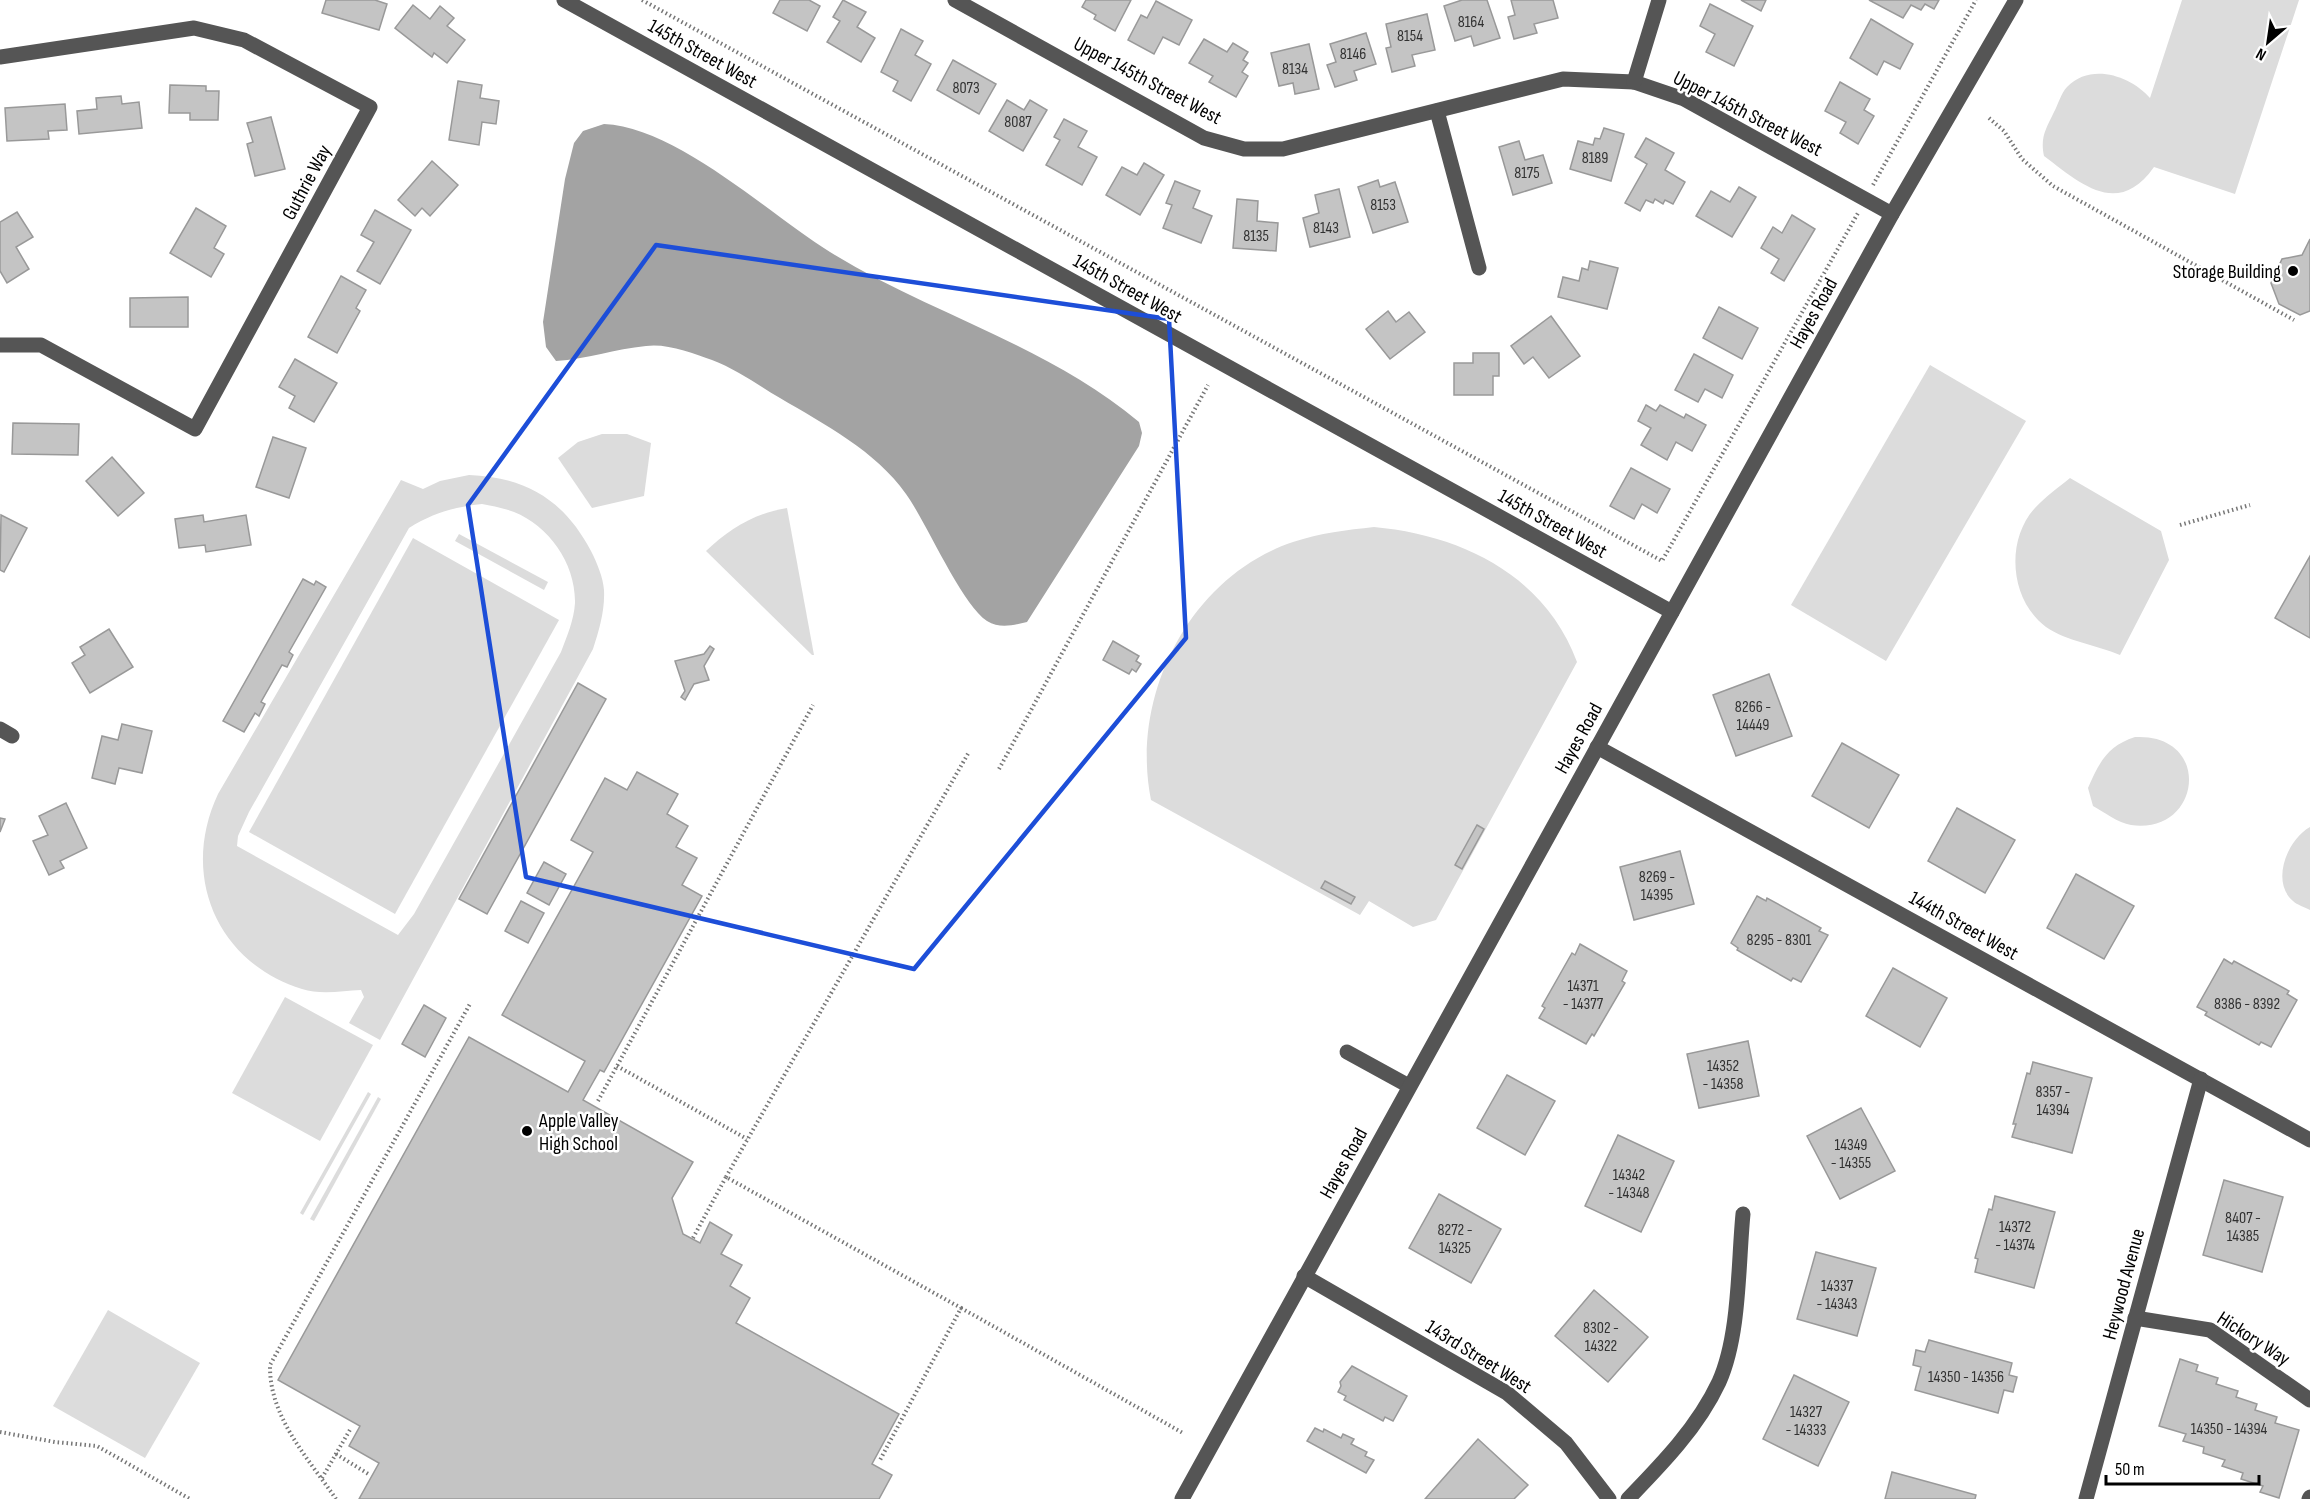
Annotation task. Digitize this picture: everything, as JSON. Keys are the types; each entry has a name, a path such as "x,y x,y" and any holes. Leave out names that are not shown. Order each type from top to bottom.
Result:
{"street":[{"name":"145th Street West","path":"564,0 1672,612"},
{"name":"Upper 145th Street West","path":"956,0 1204,138 1244,149 1283,149 1563,79 1634,82 1684,99 1892,214"},
{"path":"1634,82 1659,0"},
{"name":"Hayes Road","path":"1182,1499 1892,214 2016,0"},
{"name":"Guthrie Way","path":"0,57 194,28 244,40 370,106 195,429 42,345 0,345"},
{"path":"1437,111 1479,268"},
{"name":"144th Street West","path":"1597,747 2310,1140"},
{"path":"1347,1052 1409,1086"},
{"name":"Heywood Avenue","path":"2086,1499 2201,1079"},
{"path":"1628,1499 1695,1424 1719,1381 1732,1336 1743,1214"},
{"name":"143rd Street West","path":"1304,1276 1507,1393 1566,1443 1610,1499"},
{"name":"Hickory Way","path":"2135,1318 2210,1330 2310,1400"}],"path":[{"path":"642,0 1662,561 1976,0"},
{"path":"1989,118 2004,131 2022,159 2053,186 2294,320"},
{"path":"999,769 1208,385"},
{"path":"2180,525 2250,505"},
{"path":"598,1101 813,705"},
{"path":"693,1238 747,1139 969,752"},
{"path":"336,1499 277,1411 270,1379 270,1365 471,1002"},
{"path":"617,1066 747,1139"},
{"path":"726,1177 1184,1433"},
{"path":"880,1460 961,1308"},
{"path":"322,1478 351,1428"},
{"path":"0,1432 55,1442 97,1446 190,1499"},
{"path":"336,1454 370,1475"}],"highlighted area":[{"path":"656,245 1169,319 1186,638 914,969 526,877 468,505"}],"shaded area":[{"path":"2182,0 2299,0 2235,194 2154,167 2140,182 2127,191 2113,193 2099,191 2086,185 2044,156 2045,133 2061,96 2077,79 2099,74 2122,78 2142,90 2150,98"},
{"path":"604,124 632,129 661,140 691,156 721,174 830,252 908,294 1028,351 1104,395 1139,422 1142,433 1139,446 1027,622 1002,626 987,621 977,612 955,581 906,494 880,465 831,428 738,373 696,354 654,345 556,361 546,347 543,322 565,179 574,143 583,131"},
{"path":"1930,365 2026,421 1886,661 1791,605"},
{"path":"602,434 627,434 651,443 644,496 592,508 558,458 578,442"},
{"path":"469,475 490,477 526,486 556,505 580,533 593,556 602,580 604,605 593,649 380,1040 349,1023 364,997 361,990 309,991 272,976 247,959 228,937 214,912 205,884 203,855 207,825 218,794 401,480 423,489 440,481","holes":["482,504 527,518 558,548 571,574 575,603 573,616 561,652 414,914 398,935 237,846 238,836 249,812 409,528 427,518 453,509"]},
{"path":"2070,478 2161,531 2169,560 2120,655 2063,636 2046,627 2025,602 2019,586 2016,553 2025,521 2039,504"},
{"path":"787,508 814,655 706,551 743,523 775,510"},
{"path":"1374,527 1438,539 1468,550 1496,565 1522,583 1544,605 1563,632 1577,662 1436,920 1413,927 1369,901 1360,915 1151,800 1147,760 1150,721 1159,682 1175,645 1197,612 1224,582 1256,559 1293,542 1323,534"},
{"path":"459,534 548,582 544,590 455,541"},
{"path":"413,538 559,620 395,914 249,832"},
{"path":"2135,737 2160,740 2177,750 2187,766 2189,783 2184,800 2173,815 2155,824 2131,825 2116,820 2093,806 2088,788 2105,756 2117,745"},
{"path":"2310,827 2310,910 2295,902 2286,893 2282,872 2289,850 2302,833"},
{"path":"285,997 373,1045 320,1141 232,1093"},
{"path":"368,1092 371,1094 303,1215 300,1213"},
{"path":"378,1097 381,1099 314,1221 310,1219"},
{"path":"108,1310 200,1363 145,1458 53,1406"}],"building":[{"path":"326,0 375,0 387,4 379,30 322,13"},
{"path":"780,0 809,0 820,6 807,31 773,13"},
{"path":"843,0 866,12 857,27 875,38 861,62 827,42 840,21 833,17"},
{"path":"1086,0 1131,0 1115,31 1094,19 1096,15 1082,7"},
{"path":"1462,0 1487,0 1500,38 1474,46 1471,36 1455,41 1444,6"},
{"path":"1511,0 1553,0 1558,18 1534,24 1537,33 1514,39 1508,17 1515,15"},
{"path":"1741,0 1766,0 1761,11"},
{"path":"1869,0 1939,0 1934,9 1925,4 1921,10 1911,5 1903,18"},
{"path":"1156,1 1192,20 1179,45 1163,37 1154,54 1128,40 1141,15 1147,18"},
{"path":"1710,4 1753,26 1734,66 1706,52 1715,34 1700,26"},
{"path":"413,5 430,19 440,6 454,18 447,26 465,40 447,63 434,53 432,57 395,28"},
{"path":"1427,14 1435,50 1412,55 1415,66 1392,72 1386,48 1391,47 1386,24"},
{"path":"1871,19 1913,44 1900,69 1884,61 1877,75 1850,58"},
{"path":"901,29 923,41 915,55 931,64 911,101 893,91 898,81 881,72"},
{"path":"1366,33 1376,64 1354,71 1357,80 1335,87 1327,65 1336,62 1330,44"},
{"path":"1204,39 1227,52 1233,43 1248,52 1243,60 1248,63 1242,72 1248,76 1236,97 1209,82 1213,76 1189,63"},
{"path":"1309,44 1319,89 1295,94 1293,83 1279,86 1271,53"},
{"path":"953,60 996,84 979,114 937,90"},
{"path":"458,81 482,85 480,98 499,101 496,124 482,122 479,145 449,140"},
{"path":"1840,82 1870,99 1864,110 1874,116 1858,144 1840,133 1846,122 1825,111"},
{"path":"170,85 206,86 206,91 219,91 218,120 190,120 190,113 169,113"},
{"path":"121,96 122,104 139,102 142,128 79,134 77,111 97,109 96,98"},
{"path":"1007,100 1024,110 1030,100 1047,110 1023,151 989,131"},
{"path":"65,104 67,130 48,131 49,139 7,141 5,108"},
{"path":"271,117 285,169 255,176 247,144 253,142 247,123"},
{"path":"1064,119 1087,131 1078,147 1097,157 1082,185 1046,165 1060,140 1054,137"},
{"path":"1604,128 1624,134 1611,181 1570,169 1578,141 1593,145 1595,138 1600,139"},
{"path":"1646,138 1674,153 1665,170 1685,182 1673,204 1665,200 1663,204 1655,199 1653,203 1646,200 1640,211 1625,203 1647,164 1635,157"},
{"path":"1519,141 1525,160 1543,155 1552,183 1513,195 1499,147"},
{"path":"432,161 458,185 430,216 422,208 415,216 398,200"},
{"path":"1144,163 1164,175 1140,215 1106,195 1122,167 1137,175"},
{"path":"1378,180 1380,187 1395,182 1408,222 1373,233 1358,187"},
{"path":"1175,181 1200,191 1193,208 1212,216 1201,243 1163,228 1172,205 1166,203"},
{"path":"1739,187 1756,197 1732,237 1696,216 1711,191 1730,202"},
{"path":"1339,189 1350,237 1310,247 1303,218 1319,213 1315,195"},
{"path":"1237,199 1258,201 1257,221 1278,223 1276,251 1233,248"},
{"path":"196,208 226,226 214,248 224,254 211,277 170,253"},
{"path":"375,210 411,230 380,284 357,271 374,242 361,235"},
{"path":"17,212 33,237 16,247 29,269 7,283 0,271 0,222"},
{"path":"1792,215 1815,229 1784,281 1771,273 1779,259 1761,248 1773,227 1782,233"},
{"name":"Storage Building","path":"2310,239 2310,311 2300,315 2279,304 2271,283 2282,259 2302,255"},
{"path":"1590,261 1618,268 1607,309 1558,297 1563,277 1579,281 1582,268 1588,270"},
{"path":"341,276 366,290 356,308 360,311 337,353 308,337"},
{"path":"188,297 188,327 130,327 130,298"},
{"path":"1719,307 1758,328 1742,359 1703,338"},
{"path":"1388,311 1396,322 1409,312 1425,332 1390,359 1366,329"},
{"path":"1551,316 1580,356 1549,378 1533,357 1524,364 1511,346"},
{"path":"1473,353 1499,353 1499,376 1493,376 1493,395 1454,395 1454,363 1473,363"},
{"path":"1694,354 1733,375 1722,398 1705,389 1698,402 1675,390"},
{"path":"295,359 337,383 314,422 289,408 295,396 279,387"},
{"path":"1646,405 1656,411 1660,405 1684,418 1686,414 1706,425 1692,451 1676,442 1667,460 1641,445 1651,428 1638,421"},
{"path":"13,423 79,424 78,455 12,454"},
{"path":"273,437 306,448 289,498 256,487"},
{"path":"112,457 144,493 118,516 86,481"},
{"path":"1631,468 1670,489 1657,513 1642,504 1634,519 1610,506"},
{"path":"1,515 27,528 4,572 0,570"},
{"path":"203,515 204,522 246,515 251,545 206,552 205,545 179,548 175,519"},
{"path":"2310,556 2310,638 2275,618"},
{"path":"303,579 314,585 316,581 326,587 289,652 293,655 287,667 282,665 261,702 265,704 259,716 255,713 244,732 223,721"},
{"path":"109,629 133,667 90,693 72,663 85,655 80,647"},
{"path":"1113,641 1139,656 1136,661 1141,664 1136,672 1132,669 1129,674 1103,660"},
{"path":"710,646 714,649 704,666 709,680 694,684 685,700 681,697 685,691 675,661 704,654"},
{"path":"1769,674 1792,736 1736,756 1713,695"},
{"path":"578,683 606,699 487,914 459,899"},
{"path":"122,724 152,731 142,773 119,768 115,784 92,778 102,736 118,740"},
{"path":"1842,743 1899,775 1869,828 1812,796"},
{"name":"Apple Valley High School","path":"637,772 678,794 667,814 688,826 676,847 697,858 682,885 702,896 604,1072 600,1070 583,1100 693,1162 672,1198 683,1234 700,1243 710,1222 732,1235 721,1254 742,1265 730,1286 750,1298 736,1323 899,1414 872,1464 892,1475 879,1499 359,1499 379,1463 349,1446 360,1426 278,1380 469,1037 568,1092 585,1061 502,1015 593,852 571,840 605,778 627,790"},
{"path":"66,803 87,848 60,861 64,868 49,875 33,841 48,835 39,816"},
{"path":"1957,808 2015,840 1985,893 1928,861"},
{"path":"0,818 5,819 0,832"},
{"path":"1477,825 1484,829 1462,869 1455,865"},
{"path":"1680,851 1694,904 1634,920 1620,867"},
{"path":"544,862 566,874 549,905 527,893"},
{"path":"2076,874 2134,906 2104,959 2047,928"},
{"path":"1325,881 1355,897 1351,904 1321,888"},
{"path":"1757,896 1766,901 1767,898 1821,928 1819,931 1828,935 1801,982 1793,978 1791,981 1737,950 1738,948 1731,943"},
{"path":"521,901 544,913 528,943 505,931"},
{"path":"1580,944 1627,971 1622,981 1625,983 1594,1036 1592,1034 1586,1044 1539,1018 1545,1008 1542,1006 1572,953 1575,955"},
{"path":"2224,959 2232,964 2234,961 2289,991 2287,994 2297,1000 2271,1047 2261,1042 2259,1045 2205,1015 2207,1012 2197,1007"},
{"path":"1893,968 1947,998 1920,1047 1866,1016"},
{"path":"424,1005 446,1018 425,1057 402,1044"},
{"path":"1748,1041 1759,1096 1699,1108 1687,1054"},
{"path":"2033,1062 2092,1078 2072,1153 2012,1137 2016,1124 2013,1124 2027,1073 2030,1074"},
{"path":"1507,1075 1555,1101 1525,1155 1477,1128"},
{"path":"1861,1108 1895,1171 1840,1199 1807,1136"},
{"path":"1618,1135 1674,1161 1641,1232 1585,1206"},
{"path":"2224,1180 2283,1197 2262,1272 2203,1255"},
{"path":"1439,1194 1501,1229 1471,1283 1409,1248"},
{"path":"1995,1196 2055,1212 2034,1288 1975,1272 1978,1259 1975,1258"},
{"path":"1816,1252 1876,1268 1857,1336 1797,1319"},
{"path":"1594,1290 1648,1337 1608,1382 1555,1336"},
{"path":"1929,1340 2012,1363 2009,1375 2017,1377 2013,1392 2004,1390 1998,1413 1915,1390 1921,1367 1913,1365 1916,1350 1925,1352"},
{"path":"2180,1359 2198,1365 2196,1371 2218,1378 2216,1384 2238,1391 2236,1397 2257,1404 2255,1410 2277,1417 2275,1423 2299,1430 2279,1498 2260,1492 2263,1486 2241,1479 2243,1473 2222,1466 2225,1460 2203,1453 2204,1447 2183,1441 2186,1434 2159,1426"},
{"path":"1352,1366 1407,1396 1393,1421 1385,1417 1383,1421 1344,1400 1346,1396 1338,1392 1340,1382"},
{"path":"1794,1375 1849,1402 1818,1466 1763,1439"},
{"path":"1315,1428 1323,1432 1324,1429 1341,1438 1343,1434 1354,1439 1351,1444 1367,1452 1365,1456 1374,1460 1366,1473 1307,1441"},
{"path":"1478,1439 1528,1485 1514,1499 1425,1499"},
{"path":"1892,1472 1976,1495 1975,1499 1885,1499"}],"place":[{"name":"Storage Building","path":"2293,271"},
{"name":"Apple Valley High School","path":"527,1131"}]}
